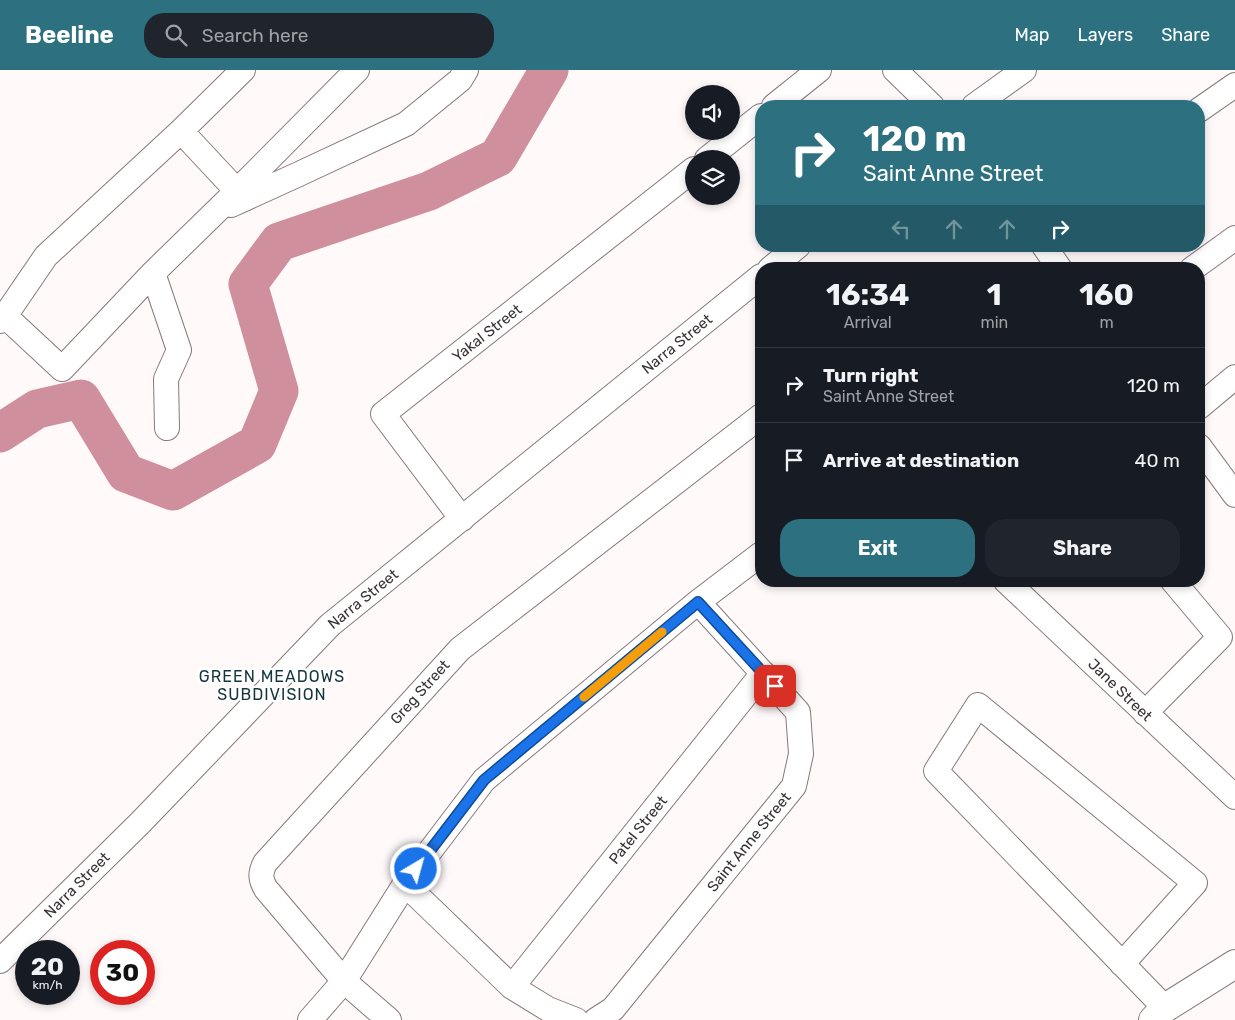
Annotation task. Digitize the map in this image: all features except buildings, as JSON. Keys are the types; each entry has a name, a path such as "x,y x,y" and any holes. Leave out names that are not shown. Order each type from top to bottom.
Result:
{"street":[{"path":"243,70 182,131 46,256 2,318 62,369 153,272 237,191 357,70"},
{"path":"216,211 406,124 460,80 466,70"},
{"path":"782,100 820,70"},
{"path":"895,70 926,100"},
{"path":"982,100 1024,70"},
{"path":"1205,106 1235,85"},
{"path":"718,150 755,121"},
{"path":"182,131 237,191"},
{"name":"Yakal Street","path":"462,519 383,414 685,176"},
{"path":"1202,262 1235,238"},
{"path":"779,262 791,252"},
{"path":"153,272 180,350 166,379 167,428"},
{"name":"Narra Street","path":"0,961 141,822 330,625 755,281"},
{"path":"1205,402 1235,377"},
{"name":"Greg Street","path":"389,1020 344,981 266,889 260,872 265,863 460,649 755,421"},
{"path":"1205,454 1235,495"},
{"path":"310,1020 344,981 405,884 484,780 698,602 755,559"},
{"name":"Jane Street","path":"1012,587 1235,797"},
{"path":"1145,713 1220,637 1178,587"},
{"name":"Saint Anne Street","path":"596,1020 613,1009 794,786 801,754 798,712 698,602"},
{"name":"Patel Street","path":"512,987 763,673"},
{"path":"1122,964 1196,883 978,705 936,770 1122,964 1159,1014 1235,964"},
{"path":"405,884 512,987 548,1009 576,1020"}],"waterway":[{"path":"0,433 37,409 81,399 126,473 173,491 257,444 279,391 248,284 279,242 429,191 498,157 549,70"}],"slow traffic":[{"path":"584,697 662,632"}],"district":[{"name":"GREEN MEADOWS SUBDIVISION","path":"272,685"}],"route":[{"path":"416,869 484,780 698,602 775,686"}]}
